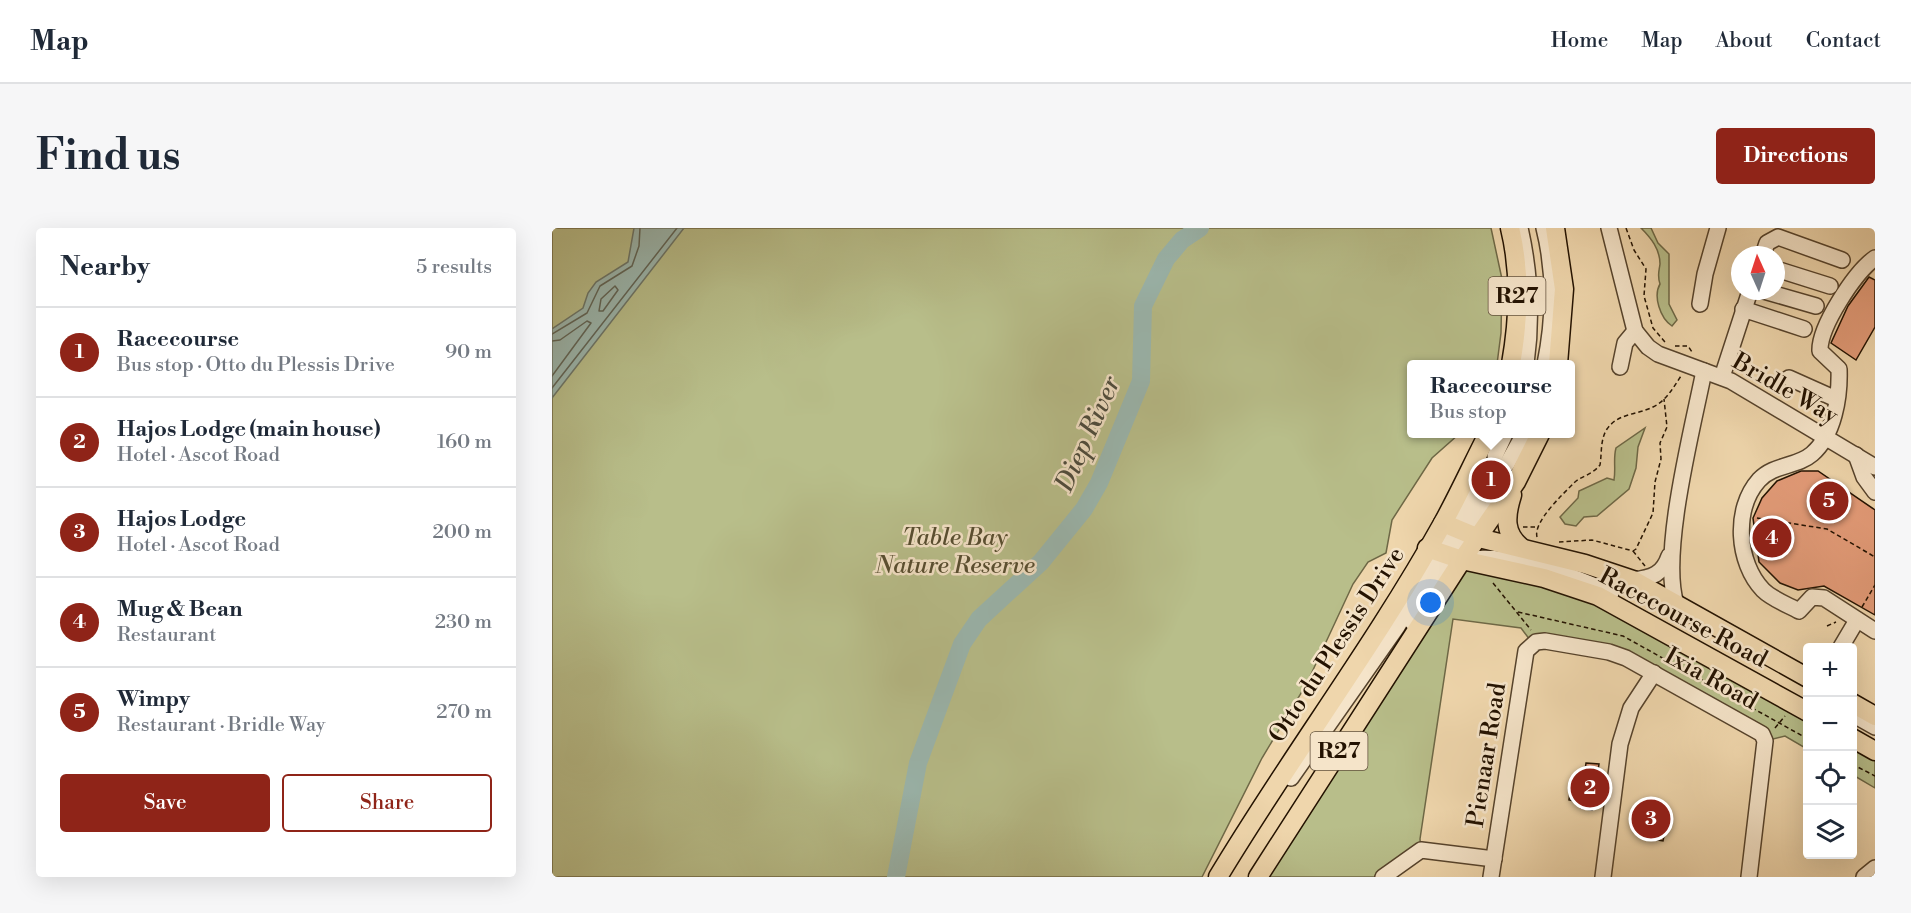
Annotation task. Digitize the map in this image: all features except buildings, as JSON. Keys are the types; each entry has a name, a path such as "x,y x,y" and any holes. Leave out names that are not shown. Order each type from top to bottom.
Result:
{"main road":[{"name":"R27","path":"1510,228 1515,249 1518,286 1516,336 1512,360"},
{"name":"R27","path":"1555,228 1564,290 1558,360"},
{"name":"Otto du Plessis Drive","path":"1218,877 1278,780 1356,665 1445,554 1461,530 1487,438"},
{"name":"Otto du Plessis Drive","path":"1258,877 1445,554 1461,530 1516,482 1538,438"},
{"path":"1516,482 1510,502 1507,527 1510,537 1523,549"},
{"name":"Racecourse Road","path":"1461,530 1523,549 1585,564 1633,580 1803,673"},
{"name":"Racecourse Road","path":"1445,554 1544,578 1598,596 1803,709"},
{"path":"1857,706 1875,716"},
{"path":"1857,741 1875,751"}],"street":[{"path":"1520,228 1528,285 1529,337 1526,360"},
{"path":"1544,228 1552,279 1550,340 1546,360"},
{"path":"1609,228 1635,331 1625,343 1620,367"},
{"path":"1700,304 1705,274 1718,228"},
{"path":"1766,246 1778,237 1842,260"},
{"path":"1875,258 1857,278 1823,331 1820,351 1839,369 1836,399 1825,438 1812,454 1780,466 1760,480 1746,505 1742,518 1743,553 1755,577 1767,593 1799,611 1812,597 1824,598 1875,631"},
{"path":"1785,272 1830,286"},
{"path":"1785,297 1816,306"},
{"path":"1722,377 1746,300"},
{"path":"1743,309 1804,329"},
{"name":"Bridle Way","path":"1635,331 1648,347 1658,354 1722,377 1875,467"},
{"path":"1676,604 1671,579 1673,547 1704,371"},
{"path":"1789,378 1836,399"},
{"path":"1504,438 1501,460 1520,438"},
{"path":"1856,455 1864,477 1875,492"},
{"path":"1485,489 1461,530 1510,551 1612,579 1670,608 1803,684"},
{"path":"1633,580 1646,579 1662,571 1673,547"},
{"path":"1445,554 1493,557 1592,584 1803,700"},
{"path":"1228,877 1276,798 1397,627 1445,554"},
{"path":"1248,877 1445,554"},
{"path":"1844,643 1857,620"},
{"name":"Ixia Road","path":"1535,643 1558,643 1609,652 1654,673 1758,730 1764,737 1749,877"},
{"name":"Pienaar Road","path":"1491,877 1526,651 1535,643"},
{"path":"1602,877 1620,744 1631,708 1654,673"},
{"path":"1857,717 1875,727"},
{"path":"1857,732 1875,741"},
{"path":"1383,877 1422,850 1494,859"},
{"path":"1864,877 1875,868"}],"path":[{"path":"1626,228 1634,250 1646,269 1644,296 1653,328 1670,346 1692,347 1690,358"},
{"path":"1540,538 1536,535 1537,527 1555,502 1566,494 1574,482 1590,475 1600,465 1602,444 1612,424 1624,416 1650,408 1664,399 1684,372"},
{"path":"1633,551 1653,513 1655,482 1661,459 1660,443 1667,427 1664,399"},
{"path":"1753,518 1827,529 1875,557"},
{"path":"1515,529 1537,527"},
{"path":"1556,542 1592,540 1633,551 1649,568"},
{"path":"1493,582 1526,620 1535,643"},
{"path":"1857,620 1875,585"},
{"path":"1764,737 1785,716"},
{"path":"1857,767 1875,776"}],"green space":[{"name":"Table Bay Nature Reserve","path":"552,228 1491,228 1502,279 1501,333 1498,360 1407,360 1407,438 1454,438 1432,458 1392,520 1386,553 1368,562 1353,584 1306,685 1262,758 1202,877 552,877"},
{"path":"1641,228 1651,228 1658,243 1669,254 1669,304 1677,320 1672,326 1664,318 1659,306 1657,294 1660,284 1658,276 1660,264 1657,249"},
{"path":"1645,428 1638,447 1636,468 1629,489 1597,516 1584,517 1576,526 1565,524 1560,517 1578,498 1579,491 1607,478 1614,480 1616,448"},
{"path":"1462,560 1544,578 1803,710 1803,747 1785,736 1765,741 1638,664 1533,644 1521,628 1453,619 1420,839 1421,850 1383,877 1258,877"},
{"path":"1857,741 1875,751 1875,788 1857,777"}],"water":[{"path":"634,228 684,228 552,398 552,329 583,308 588,293 596,282 628,262"}],"waterway":[{"name":"Diep River","path":"896,877 918,763 962,644 979,619 1041,562 1084,509 1099,483 1141,381 1143,306 1166,259 1182,240 1200,228"}],"tunnel":[{"path":"1479,486 1495,456"},
{"path":"1491,493 1507,464"}],"place":[{"name":"Racecourse","path":"1491,480"},
{"name":"Wimpy","path":"1829,501"},
{"name":"Mug & Bean","path":"1772,538"},
{"name":"Hajos Lodge (main house)","path":"1590,788"},
{"name":"Hajos Lodge","path":"1651,819"}]}
